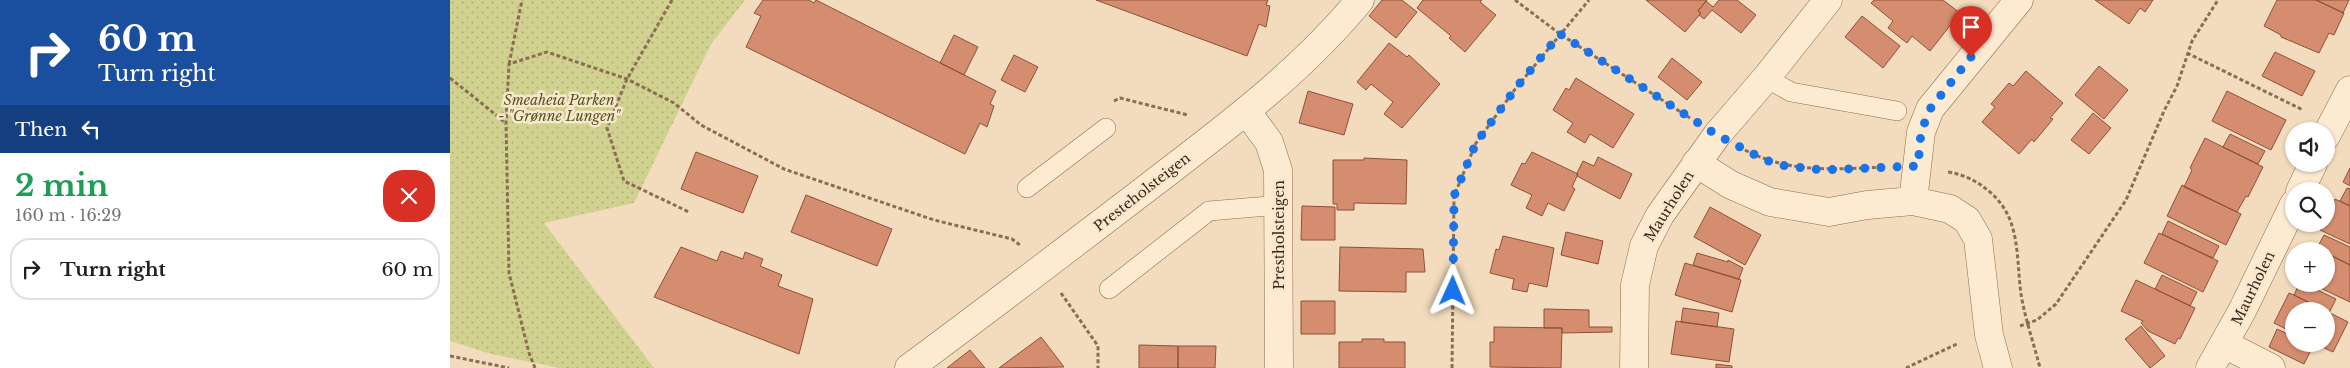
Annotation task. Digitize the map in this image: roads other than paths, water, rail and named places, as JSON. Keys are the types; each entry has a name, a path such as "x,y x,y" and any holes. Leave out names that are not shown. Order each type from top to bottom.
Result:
{"street":[{"name":"Presteholsteigen","path":"909,368 1044,268 1238,118 1302,63 1360,0"},
{"name":"Maurholen","path":"1634,368 1635,285 1644,246 1660,215 1717,135 1766,78 1828,0"},
{"path":"1914,201 1921,132 1930,109 2019,0"},
{"path":"2333,122 2350,90"},
{"name":"Prestholsteigen","path":"1238,118 1269,142 1278,170 1280,206 1279,368"},
{"name":"Maurholen","path":"1696,163 1731,185 1770,202 1829,212 1867,205 1914,201 1950,209 1967,220 1978,239 1989,335 1998,368"},
{"name":"Maurholen","path":"2210,368 2285,222"},
{"path":"2224,344 2271,368"}],"lane":[{"path":"1766,78 1791,92 1898,112"},
{"path":"1027,188 1106,128"},
{"path":"1109,289 1209,211 1280,206"}],"park label":[{"name":"Smeaheia Parken - \"Grønne Lungen\"","path":"559,108"}]}
